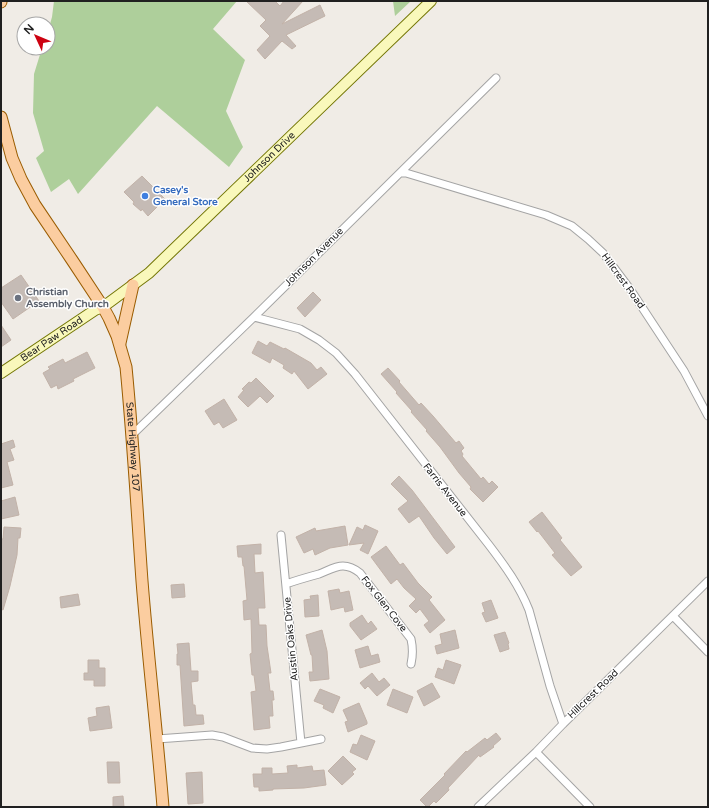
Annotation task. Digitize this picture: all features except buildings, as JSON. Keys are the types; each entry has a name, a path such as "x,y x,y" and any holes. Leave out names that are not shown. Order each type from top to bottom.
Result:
{"main road":[{"name":"State Highway 107","path":"1,118 12,158 21,179 35,205 103,307 120,344 126,368 149,663 163,807"},
{"path":"120,344 133,285"}],"street":[{"name":"Johnson Drive","path":"103,307 149,273 431,1"},
{"name":"Johnson Avenue","path":"132,436 496,78"},
{"name":"Hillcrest Road","path":"400,173 546,215 572,226 603,253 635,295 684,371 708,416"},
{"name":"Bear Paw Road","path":"1,373 95,310 103,307"},
{"name":"Farris Avenue","path":"254,316 300,329 319,340 336,353 355,374 490,545 510,572 525,599 550,686 563,724"},
{"name":"Austin Oaks Drive","path":"281,535 301,743"},
{"name":"Fox Glen Cove","path":"286,584 339,566 352,567 383,602 411,639 413,648 411,664"},
{"name":"Hillcrest Road","path":"478,807 536,752 708,582"},
{"path":"673,616 708,652"},
{"path":"157,739 212,736 223,737 252,748 281,747 321,739"},
{"path":"536,752 590,807"}],"green space":[{"path":"54,1 237,1 213,29 245,60 226,111 243,147 229,167 157,106 78,194 69,179 51,192 36,158 44,151 33,113 34,74 40,56 56,56 56,16 52,16"},
{"path":"393,1 411,1 395,16"}],"place":[{"name":"Casey's General Store","path":"145,196"},
{"name":"Christian Assembly Church","path":"18,298"}]}
